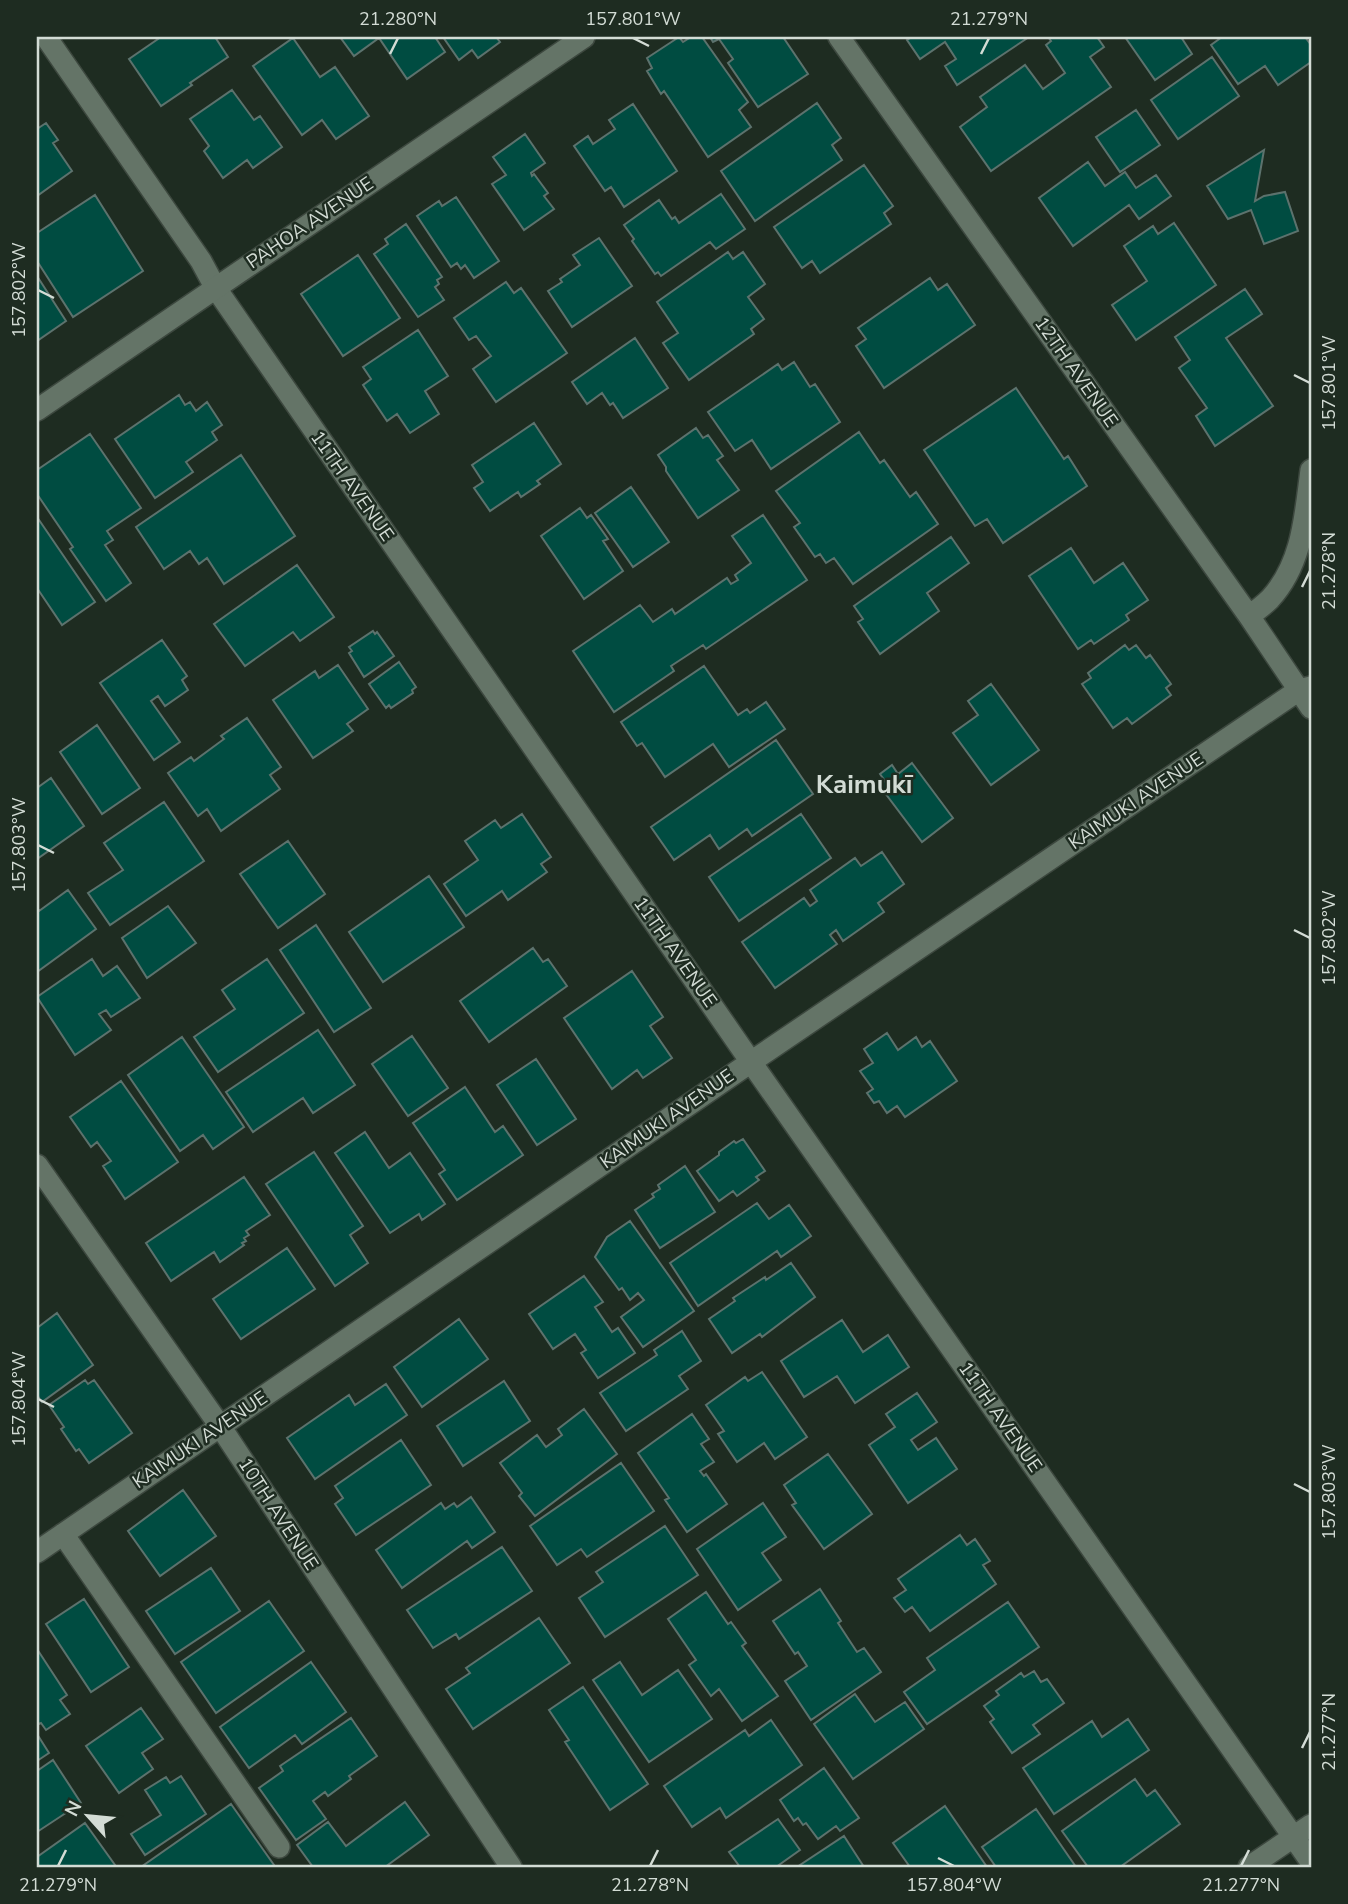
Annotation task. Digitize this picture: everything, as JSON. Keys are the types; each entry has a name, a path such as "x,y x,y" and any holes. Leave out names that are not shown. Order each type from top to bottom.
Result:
{"street":[{"name":"11TH AVENUE","path":"46,37 201,261 215,287 751,1062 1303,1831 1311,1862"},
{"name":"PAHOA AVENUE","path":"37,410 584,37"},
{"name":"12TH AVENUE","path":"839,37 1307,695"},
{"path":"1249,616 1269,600 1286,578 1298,550 1311,470"},
{"name":"KAIMUKI AVENUE","path":"37,1552 751,1062 1307,695"},
{"name":"10TH AVENUE","path":"37,1165 220,1426 511,1867"},
{"path":"63,1534 279,1847"},
{"path":"1249,1867 1303,1831"}],"building":[{"path":"161,37 215,37 228,57 161,106 129,59"},
{"path":"340,37 435,37 445,52 407,79 379,38 354,56"},
{"path":"443,37 496,37 500,42 478,58 472,50 459,60"},
{"path":"679,37 683,42 691,37 702,37 748,102 739,110 751,127 708,157 664,91 661,94 647,71 652,68 647,58"},
{"path":"710,37 783,37 808,74 758,107 728,63 733,59 719,39 713,42"},
{"path":"912,37 1029,37 957,85 945,66 956,59 945,42 920,59 907,40"},
{"path":"1048,37 1097,37 1104,47 1090,57 1111,87 991,171 960,127 987,107 980,97 1025,65 1043,89 1065,73 1046,45 1051,41"},
{"path":"1125,37 1181,37 1192,54 1155,80"},
{"path":"1222,37 1305,37 1311,45 1311,62 1278,85 1265,66 1238,84 1211,45"},
{"path":"293,38 320,77 335,67 369,116 336,139 322,120 302,135 253,66"},
{"path":"1212,57 1239,96 1178,139 1151,100"},
{"path":"232,90 254,120 260,116 282,147 253,168 247,160 223,178 204,151 209,146 190,119"},
{"path":"817,103 841,138 832,145 842,160 755,221 721,171"},
{"path":"633,104 677,171 624,207 611,187 605,191 574,146 588,136 593,144 615,129 609,120"},
{"path":"1136,110 1160,145 1120,172 1096,137"},
{"path":"46,123 58,140 53,143 72,171 37,196 37,129"},
{"path":"525,134 545,163 531,173 532,176 534,174 548,193 544,196 554,209 524,230 492,184 506,175 493,157"},
{"path":"1264,150 1255,201 1264,196 1285,192 1298,231 1264,244 1251,210 1228,219 1207,186"},
{"path":"1088,162 1105,186 1125,172 1136,188 1156,175 1171,196 1139,219 1129,205 1073,246 1039,198"},
{"path":"864,165 893,206 884,213 891,224 820,273 812,261 802,268 774,227"},
{"path":"721,194 745,229 716,249 710,242 661,276 658,272 655,274 624,225 659,200 672,219 675,217 679,223"},
{"path":"95,195 143,271 73,317 37,261 37,233"},
{"path":"456,197 499,261 474,278 465,265 461,269 457,263 451,267 417,216 439,201 442,206"},
{"path":"1174,223 1216,285 1136,340 1112,305 1147,281 1124,246 1153,226 1158,234"},
{"path":"406,224 442,277 437,280 439,284 435,287 444,300 418,317 374,254 388,244 385,239"},
{"path":"599,238 632,286 572,327 548,291 580,265 573,255"},
{"path":"728,252 733,259 743,252 765,284 748,297 764,319 751,329 754,334 689,380 663,343 678,333 657,302"},
{"path":"358,255 400,318 343,356 301,294"},
{"path":"37,276 66,321 37,341"},
{"path":"930,278 938,290 947,284 975,325 884,388 856,346 866,339 858,328"},
{"path":"506,282 514,293 521,288 567,353 496,402 473,369 491,356 476,336 469,340 454,318"},
{"path":"1245,289 1262,314 1226,338 1273,406 1215,446 1196,416 1207,408 1179,368 1190,360 1175,337"},
{"path":"418,330 448,376 425,391 439,414 410,433 397,414 387,421 363,385 371,379 363,367"},
{"path":"635,338 668,388 623,418 602,393 587,404 572,382"},
{"path":"794,362 810,387 815,384 840,422 771,469 752,440 735,451 708,412 778,364 782,370"},
{"path":"1016,388 1064,459 1068,456 1087,486 1003,543 987,519 975,526 924,450"},
{"path":"179,395 185,405 190,402 196,411 207,402 222,425 212,432 217,440 186,462 193,472 155,498 115,439"},
{"path":"534,423 561,464 537,481 540,484 521,497 518,492 490,511 474,488 483,482 472,465"},
{"path":"696,428 703,438 708,435 723,456 717,460 739,490 698,518 658,455"},
{"path":"859,432 880,463 884,460 910,497 916,492 938,524 853,584 834,558 826,563 820,554 815,557 794,527 800,523 776,491"},
{"path":"90,434 141,508 107,531 113,540 105,545 131,583 106,601 37,494 37,470"},
{"path":"241,455 295,536 224,584 207,558 199,564 190,551 164,569 136,527"},
{"path":"631,487 669,542 633,567 595,513"},
{"path":"580,508 587,518 591,515 608,539 603,541 623,571 584,599 541,536"},
{"path":"763,515 807,580 706,649 703,645 671,666 674,671 614,712 573,651 640,605 653,622 672,609 675,614 727,578 731,584 738,580 735,575 751,563 732,536"},
{"path":"37,517 95,602 62,625 37,588"},
{"path":"951,537 969,563 927,593 939,611 880,654 858,622 863,619 854,606"},
{"path":"1071,548 1094,583 1123,563 1148,600 1126,615 1129,620 1094,644 1091,640 1078,649 1029,576"},
{"path":"297,565 334,617 300,641 293,632 245,666 214,624"},
{"path":"373,631 375,634 377,632 394,656 364,677 349,653 352,651 349,647"},
{"path":"162,640 187,676 182,680 188,690 165,706 158,696 151,701 180,742 154,760 100,683"},
{"path":"1125,645 1129,650 1136,645 1146,658 1150,655 1171,684 1166,688 1171,695 1132,724 1127,718 1113,728 1082,684 1091,678 1088,673"},
{"path":"399,662 416,687 412,690 413,693 391,708 389,705 386,708 369,684"},
{"path":"338,665 368,709 347,724 353,731 313,758 273,700 315,671 319,678"},
{"path":"704,666 738,715 747,709 750,713 766,702 785,729 729,767 713,744 665,777 642,743 637,746 621,722"},
{"path":"991,684 1039,750 991,785 953,733 978,715 968,701"},
{"path":"247,718 281,767 270,775 280,789 221,831 207,809 198,816 168,773 191,757 194,761 224,739 221,736"},
{"path":"97,725 140,788 102,814 60,752"},
{"path":"776,740 813,794 752,836 747,829 719,849 710,835 674,860 651,827"},
{"path":"912,763 953,818 922,842 879,785 885,781 880,774 892,765 898,774"},
{"path":"51,778 84,826 37,859 37,788"},
{"path":"164,802 204,861 110,925 88,893 123,870 104,843"},
{"path":"522,814 551,857 541,864 547,872 508,900 502,891 466,916 444,884 478,860 465,841 495,820 501,828"},
{"path":"801,814 831,858 739,921 709,877"},
{"path":"288,841 325,894 278,928 240,874"},
{"path":"882,852 904,884 878,903 884,912 843,941 836,930 830,935 837,944 775,988 742,942 804,898 810,906 817,901 810,890 855,858 861,866"},
{"path":"429,876 464,927 383,982 349,932"},
{"path":"68,890 96,929 37,972 37,907 39,911"},
{"path":"168,906 196,943 147,978 122,938"},
{"path":"316,925 371,1008 334,1032 280,950"},
{"path":"533,948 543,962 548,959 567,986 489,1042 460,1001"},
{"path":"92,959 103,976 117,966 140,998 111,1017 106,1010 99,1014 111,1030 75,1055 37,997"},
{"path":"267,959 304,1013 218,1072 194,1037 235,1009 222,990"},
{"path":"632,971 663,1017 650,1026 672,1058 643,1078 637,1070 612,1089 564,1018"},
{"path":"318,1030 355,1085 313,1113 303,1098 253,1132 226,1092"},
{"path":"887,1033 898,1050 916,1037 922,1047 930,1041 957,1081 905,1117 897,1106 887,1113 879,1101 874,1103 867,1093 873,1089 860,1071 873,1063 864,1049"},
{"path":"412,1036 448,1088 408,1116 372,1064"},
{"path":"182,1037 244,1127 213,1149 203,1135 180,1151 128,1075"},
{"path":"536,1059 576,1119 537,1145 497,1085"},
{"path":"121,1081 178,1162 125,1199 103,1166 111,1161 97,1142 91,1147 70,1117"},
{"path":"465,1087 495,1132 503,1126 523,1155 457,1200 439,1174 445,1170 413,1123"},
{"path":"365,1132 389,1168 410,1153 445,1204 422,1220 419,1214 390,1233 335,1153"},
{"path":"743,1139 765,1171 756,1177 759,1180 737,1196 733,1191 719,1201 697,1171 734,1141 736,1143"},
{"path":"314,1152 363,1226 350,1235 368,1263 335,1286 266,1184"},
{"path":"685,1166 715,1212 660,1248 635,1210 654,1197 652,1194 660,1189 658,1185"},
{"path":"244,1177 270,1215 246,1231 249,1235 244,1238 244,1245 220,1262 214,1252 171,1281 146,1243"},
{"path":"757,1203 769,1219 789,1205 811,1236 781,1257 777,1251 698,1306 670,1263"},
{"path":"630,1221 694,1311 643,1347 621,1317 644,1300 638,1293 630,1300 622,1288 619,1290 595,1257 607,1237"},
{"path":"287,1248 315,1289 241,1339 213,1299"},
{"path":"791,1263 815,1297 762,1337 760,1334 732,1353 709,1319 735,1301 733,1298"},
{"path":"584,1276 603,1302 595,1307 612,1332 618,1328 635,1353 598,1378 581,1353 586,1350 575,1334 553,1349 529,1314"},
{"path":"57,1313 93,1365 42,1402 37,1395 37,1328"},
{"path":"459,1319 488,1359 422,1407 394,1367"},
{"path":"842,1320 863,1352 888,1335 909,1367 855,1403 837,1376 804,1397 781,1361"},
{"path":"682,1331 701,1361 679,1376 688,1389 626,1431 600,1393 657,1355 654,1350"},
{"path":"762,1372 807,1437 775,1459 764,1443 737,1462 718,1434 724,1431 706,1405 745,1377 748,1381"},
{"path":"85,1380 88,1384 94,1380 132,1433 89,1463 79,1449 76,1451 49,1405"},
{"path":"504,1381 530,1421 463,1466 437,1426"},
{"path":"386,1384 407,1415 315,1479 287,1438 349,1395 355,1405"},
{"path":"917,1393 937,1422 911,1440 918,1450 936,1438 957,1469 908,1503 869,1445 895,1427 886,1414"},
{"path":"584,1409 617,1454 535,1516 519,1496 522,1493 500,1463 537,1435 546,1447 562,1435 558,1429"},
{"path":"692,1414 709,1439 701,1444 714,1462 700,1471 704,1476 706,1474 727,1504 687,1532 665,1500 669,1498 638,1453"},
{"path":"401,1440 431,1485 356,1535 335,1504 343,1498 335,1486"},
{"path":"828,1454 872,1514 824,1549 792,1505 796,1503 784,1485"},
{"path":"621,1463 654,1511 587,1557 581,1549 557,1565 530,1526"},
{"path":"183,1490 216,1536 160,1576 128,1531"},
{"path":"471,1497 495,1532 472,1548 467,1541 402,1588 376,1550 441,1503 445,1509 454,1503 457,1507"},
{"path":"763,1503 786,1537 762,1553 781,1580 738,1610 697,1549"},
{"path":"665,1526 698,1575 605,1637 579,1598 603,1582 596,1572"},
{"path":"960,1535 967,1545 975,1539 990,1561 983,1565 996,1584 930,1631 912,1607 905,1612 894,1598 906,1590 898,1579"},
{"path":"502,1547 532,1591 459,1639 456,1634 433,1648 407,1610"},
{"path":"211,1568 240,1611 175,1654 146,1611"},
{"path":"820,1589 857,1652 864,1648 881,1672 811,1720 785,1681 807,1666 798,1652 795,1654 773,1621"},
{"path":"706,1592 728,1624 731,1622 746,1643 742,1646 778,1696 742,1721 719,1689 711,1696 689,1665 696,1660 668,1619"},
{"path":"84,1599 129,1667 91,1692 46,1624"},
{"path":"269,1601 304,1651 216,1713 181,1662"},
{"path":"1008,1602 1039,1647 927,1724 904,1692 935,1670 927,1658"},
{"path":"539,1618 570,1663 473,1729 446,1689 470,1673 466,1668"},
{"path":"37,1649 67,1695 60,1700 70,1714 46,1730 37,1721"},
{"path":"311,1662 346,1712 302,1744 295,1735 249,1768 220,1727"},
{"path":"620,1662 642,1695 678,1670 712,1719 649,1762 593,1680"},
{"path":"1034,1671 1041,1682 1047,1679 1064,1703 1033,1725 1040,1734 1012,1753 990,1722 994,1719 984,1706 999,1695 996,1691 1021,1673 1024,1677"},
{"path":"583,1687 648,1784 610,1810 565,1742 569,1740 549,1710"},
{"path":"855,1694 875,1722 905,1702 924,1729 853,1779 814,1724"},
{"path":"141,1708 163,1739 142,1753 153,1769 119,1793 86,1746"},
{"path":"351,1718 377,1756 349,1776 351,1779 328,1796 325,1792 313,1801 326,1819 296,1840 259,1788 283,1771 280,1766"},
{"path":"1128,1719 1149,1750 1054,1814 1023,1768 1092,1721 1102,1737"},
{"path":"771,1720 802,1765 726,1818 720,1808 692,1827 664,1786 745,1730 749,1736"},
{"path":"37,1734 49,1753 37,1761"},
{"path":"53,1760 81,1803 37,1832 37,1771"},
{"path":"824,1768 859,1818 840,1831 836,1826 818,1839 806,1823 803,1825 798,1818 794,1821 780,1800"},
{"path":"181,1776 206,1814 145,1855 131,1834 161,1815 145,1790 166,1777 170,1783"},
{"path":"1135,1779 1147,1796 1155,1790 1180,1824 1120,1867 1088,1867 1062,1831"},
{"path":"405,1802 429,1835 385,1867 313,1867 297,1845 328,1822 346,1846"},
{"path":"231,1804 274,1865 141,1867"},
{"path":"945,1806 987,1867 910,1867 893,1843"},
{"path":"1036,1809 1076,1867 996,1867 982,1847"},
{"path":"778,1819 800,1850 776,1867 740,1867 729,1852"},
{"path":"85,1823 115,1865 37,1867 37,1857"},
{"path":"844,1836 864,1867 797,1867"}],"district":[{"name":"Kaimukī","path":"864,784"}]}
